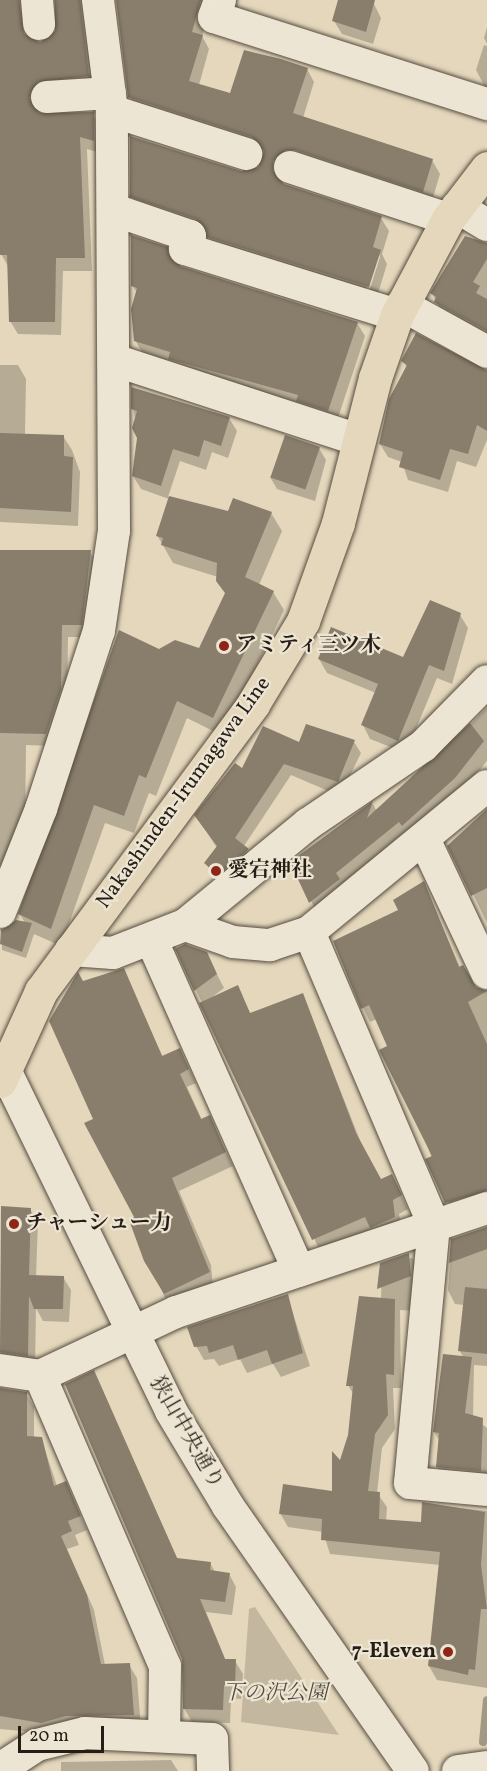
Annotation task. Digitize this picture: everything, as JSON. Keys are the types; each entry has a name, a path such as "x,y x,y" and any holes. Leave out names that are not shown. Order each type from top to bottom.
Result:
{"main road":[{"name":"Nakashinden-Irumagawa Line","path":"1,1070 41,991 253,704 303,621 338,523 358,440 400,310 453,213 487,168"}],"street":[{"path":"0,912 41,809 99,631 114,531 117,361 111,102 98,0"},
{"path":"220,0 214,17 487,104"},
{"path":"47,97 111,102 246,154"},
{"path":"290,167 453,213 487,225"},
{"path":"114,210 190,236 185,249 400,310 487,352"},
{"path":"117,361 358,440"},
{"path":"71,950 113,953 152,941 185,925 308,824 423,746 487,681"},
{"path":"185,925 233,942 270,945 309,932 424,841 487,786"},
{"path":"424,841 487,973"},
{"path":"309,932 434,1225 410,1483 487,1490"},
{"path":"152,941 299,1271"},
{"name":"狭山中央通り","path":"1,1070 130,1333 228,1506 413,1771"},
{"path":"0,1370 40,1376 130,1333 299,1271 487,1208"},
{"path":"40,1376 165,1666 164,1736"},
{"path":"0,1768 37,1744 85,1733 212,1739 213,1771"},
{"path":"458,1771 487,1767"}],"green space":[{"name":"下の沢公園","path":"255,1607 339,1735 241,1722 249,1609"}],"building":[{"path":"0,0 19,0 24,34 40,42 55,31 55,0 80,0 89,76 38,82 29,98 40,113 94,112 94,141 80,137 85,258 56,258 55,322 9,322 7,255 0,255"},
{"path":"116,0 201,0 192,32 203,35 189,81 230,93 244,50 281,59 308,68 293,113 433,159 423,192 296,150 286,150 273,161 273,171 284,184 382,216 373,247 381,250 369,287 207,237 196,219 130,197 130,136 241,171 258,167 264,151 252,137 128,97"},
{"path":"338,0 375,0 366,32 332,21"},
{"path":"131,235 168,247 180,266 358,322 328,411 296,401 298,395 168,359 170,352 134,341 131,309 137,288 131,286"},
{"path":"465,236 487,243 487,259 473,282 480,286 476,293 487,299 487,331 434,302 436,297 430,293"},
{"path":"416,333 487,370 487,431 477,425 468,454 450,449 440,480 399,467 403,452 379,444 389,399 407,365 401,361"},
{"path":"131,387 230,417 221,446 204,440 199,457 173,449 161,486 132,476 137,438 132,428 137,411 131,409"},
{"path":"0,433 64,435 64,456 73,457 71,512 0,508"},
{"path":"285,435 320,447 305,490 270,478"},
{"path":"169,496 228,511 233,498 272,512 245,577 274,591 213,718 177,701 146,778 139,775 124,816 94,805 51,929 18,914 119,630 159,649 175,640 199,648 225,593 216,581 217,563 161,545 163,538 156,536"},
{"path":"0,550 91,550 82,625 62,625 61,689 46,734 0,733"},
{"path":"430,600 461,613 444,671 429,665 398,741 361,725 378,684 318,659 331,627 403,657"},
{"path":"470,723 484,741 455,778 402,826 399,822 336,873 340,879 309,903 290,862 373,801 367,818"},
{"path":"306,724 355,740 338,782 284,764 235,838 249,849 218,875 204,863 217,846 194,815 235,763 242,768 263,726 299,742"},
{"path":"487,809 487,888 471,896 447,846"},
{"path":"424,881 459,967 463,965 476,987 487,991 468,1002 487,1044 487,1191 445,1203 425,1159 432,1156 379,1050 387,1046 369,1005 361,1009 333,941 398,910 393,900"},
{"path":"16,920 32,923 22,952 0,944 1,930"},
{"path":"185,944 207,952 217,974 194,991 175,949"},
{"path":"124,968 162,1056 180,1048 189,1069 180,1074 201,1119 210,1115 226,1152 172,1178 210,1272 164,1294 144,1261 129,1220 134,1217 84,1123 93,1119 49,1021 78,972 83,981"},
{"path":"238,985 250,1013 303,993 356,1133 381,1179 392,1174 402,1195 393,1200 395,1217 370,1228 365,1217 312,1240 199,1003"},
{"path":"1,1206 31,1208 29,1275 64,1276 63,1309 34,1309 29,1296 28,1356 0,1352"},
{"path":"487,1227 487,1249 449,1263 451,1239"},
{"path":"409,1253 411,1276 377,1289 380,1263"},
{"path":"465,1287 487,1289 487,1354 458,1351"},
{"path":"288,1294 303,1353 272,1364 267,1350 238,1360 233,1345 209,1353 207,1346 194,1347 187,1327"},
{"path":"359,1296 395,1299 394,1375 386,1374 388,1415 375,1434 368,1491 380,1492 379,1519 421,1522 422,1502 485,1512 481,1565 487,1609 481,1609 475,1670 469,1669 468,1675 428,1666 440,1552 321,1540 322,1519 279,1514 283,1484 332,1491 332,1451 340,1460 348,1435 353,1386 346,1386"},
{"path":"443,1354 472,1357 465,1413 483,1418 481,1471 436,1467 439,1433 433,1432"},
{"path":"94,1370 177,1558 211,1562 210,1570 230,1573 225,1602 200,1599 225,1659 236,1659 235,1686 224,1685 223,1710 183,1709 182,1659 65,1384"},
{"path":"0,1388 27,1392 27,1436 42,1437 54,1486 66,1481 81,1516 68,1521 72,1531 61,1536 87,1595 101,1664 130,1663 134,1715 66,1716 41,1723 0,1716"}],"waterway":[{"path":"483,1742 487,1700"}],"place":[{"name":"アミティ三ツ木","path":"224,646"},
{"name":"愛宕神社","path":"216,871"},
{"name":"チャーシュー力","path":"14,1224"},
{"name":"7-Eleven","path":"448,1652"}]}
